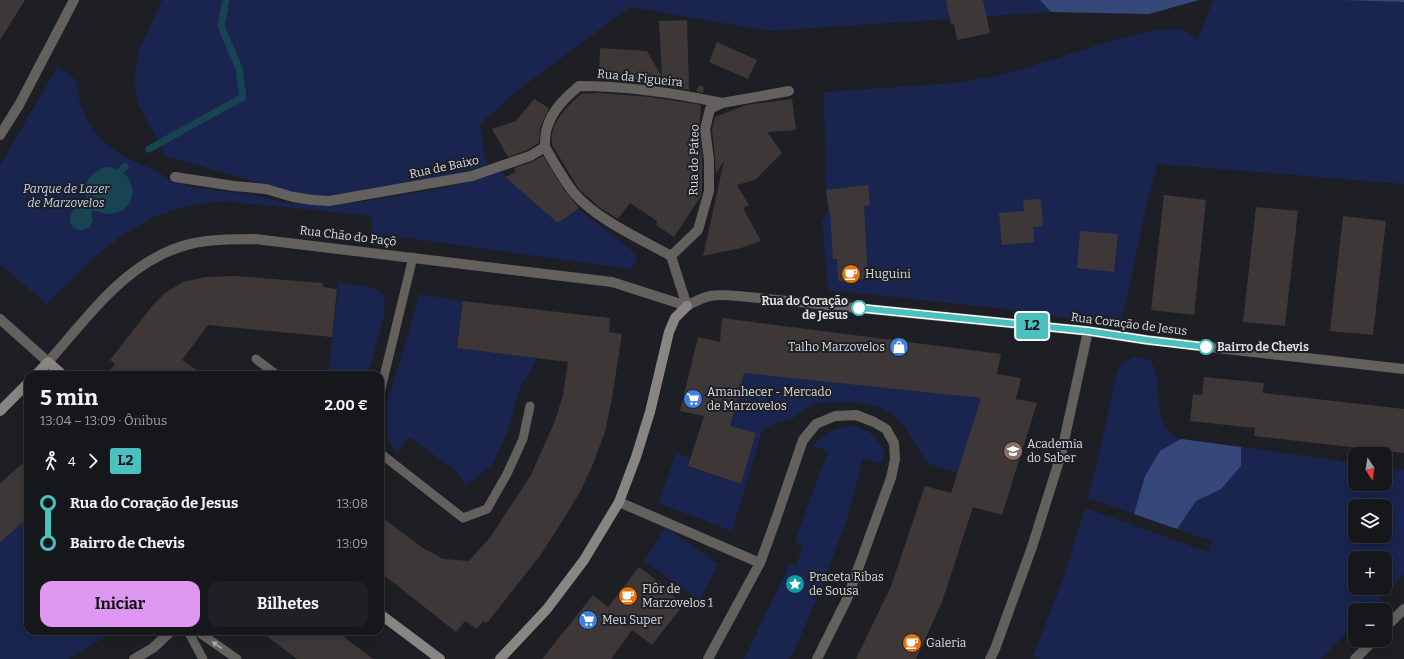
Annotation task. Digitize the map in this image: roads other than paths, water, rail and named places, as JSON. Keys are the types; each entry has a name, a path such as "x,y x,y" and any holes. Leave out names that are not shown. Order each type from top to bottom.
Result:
{"street":[{"path":"0,135 19,105 74,0"},
{"name":"Rua da Figueira","path":"545,147 546,128 555,111 559,104 578,86 616,87 690,96 722,103"},
{"path":"722,103 789,91"},
{"name":"Rua do Páteo","path":"671,256 698,230 709,191 705,129 710,109 722,103"},
{"path":"500,659 547,609 584,560 619,502 636,457 650,412 669,332 675,318 687,306 671,256 601,216 575,194 556,168 545,147"},
{"name":"Rua de Baixo","path":"175,177 234,186 266,189 293,197 329,201 472,176 530,156 545,147"},
{"name":"Rua Chão do Paçô","path":"48,362 118,284 142,266 167,252 194,244 220,240 255,239 612,282 687,306"},
{"name":"Rua Coração de Jesus","path":"687,306 701,298 717,294 1088,331 1147,340 1404,369"},
{"path":"0,319 59,371"},
{"path":"990,659 1032,547 1061,455 1088,331"},
{"path":"40,371 48,362"},
{"path":"0,411 24,387"},
{"path":"708,659 760,563 776,522 803,440 816,424 835,416 856,415 874,422 886,429 894,442 895,459 891,478 847,599 817,659"},
{"path":"619,502 760,563"},
{"path":"1392,621 1404,609"},
{"path":"384,617 440,659"},
{"path":"134,659 153,648 167,635"},
{"path":"1356,659 1367,647"}],"lane":[{"path":"384,377 413,257"},
{"path":"256,359 272,371"},
{"path":"384,456 463,518 487,509 508,474 523,439 530,406"},
{"path":"190,635 203,659"},
{"path":"203,635 237,659"}],"waterway":[{"path":"149,149 243,97 239,68 221,26 226,0"},
{"path":"121,170 125,167"}],"place":[{"name":"Huguini","path":"851,274"},
{"name":"Rua do Coração de Jesus","path":"859,308"},
{"name":"Talho Marzovelos","path":"899,347"},
{"name":"Bairro de Chevis","path":"1206,347"},
{"name":"Amanhecer - Mercado de Marzovelos","path":"693,399"},
{"name":"Academia do Saber","path":"1013,451"},
{"name":"Praceta Ribas de Sousa","path":"795,584"},
{"name":"Flôr de Marzovelos 1","path":"628,596"},
{"name":"Meu Super","path":"588,620"},
{"name":"Galeria","path":"912,643"}],"park label":[{"name":"Parque de Lazer de Marzovelos","path":"66,196"}]}
